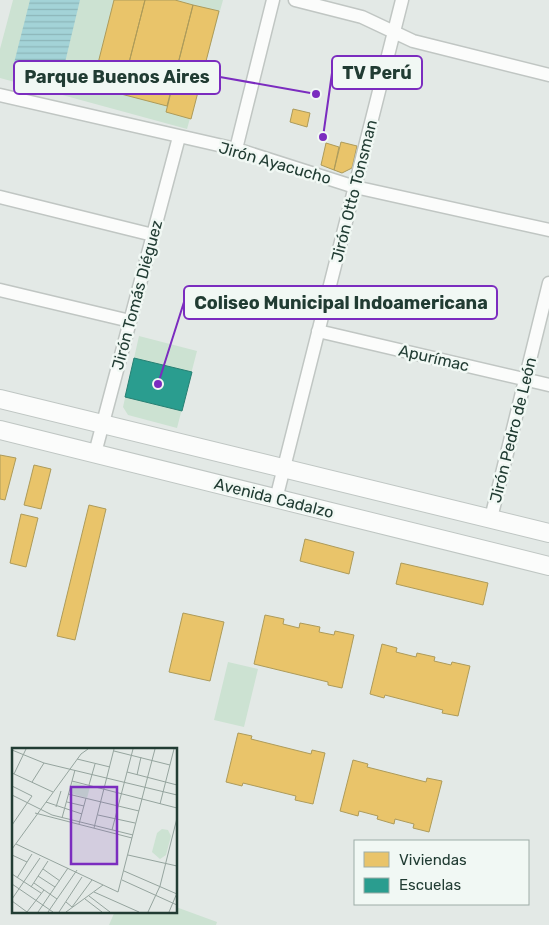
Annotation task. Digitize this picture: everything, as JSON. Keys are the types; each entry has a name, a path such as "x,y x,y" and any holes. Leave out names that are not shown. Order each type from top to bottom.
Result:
{"street":[{"path":"236,149 273,0"},
{"path":"295,0 362,17 413,41 549,75"},
{"name":"Jirón Otto Tonsman","path":"276,499 402,0"},
{"name":"Jirón Ayacucho","path":"0,95 236,149 355,187 549,230"},
{"name":"Jirón Tomás Diéguez","path":"95,454 179,137"},
{"path":"0,197 153,235"},
{"name":"Jirón Pedro de León","path":"491,518 549,283"},
{"path":"0,290 130,321"},
{"name":"Apurímac","path":"318,330 549,385"},
{"name":"Avenida Cadalzo","path":"0,399 549,533"},
{"name":"Avenida Cadalzo","path":"0,430 549,566"}],"green space":[{"path":"13,0 223,0 187,129 0,78 0,49"},
{"path":"139,336 197,351 177,428 128,415 123,407"},
{"path":"228,662 258,669 244,727 214,720"},
{"path":"178,908 217,922 216,925 109,925 115,912 178,912"}],"water":[{"path":"30,0 80,0 61,79 13,67"}],"building: Viviendas":[{"path":"114,0 145,0 121,94 92,87"},
{"path":"145,0 175,0 193,5 167,106 121,94"},
{"path":"193,5 219,11 191,119 166,112"},
{"path":"293,109 310,113 307,127 290,122"},
{"path":"341,142 357,146 352,168 342,173 334,170"},
{"path":"326,143 339,147 334,170 321,165"},
{"path":"0,455 16,458 5,500 0,499"},
{"path":"34,465 51,469 41,509 24,505"},
{"path":"89,505 106,509 75,640 57,636"},
{"path":"21,514 38,518 26,567 10,563"},
{"path":"305,539 354,552 349,574 300,561"},
{"path":"401,563 488,583 483,605 396,584"},
{"path":"183,613 224,622 210,681 169,672"},
{"path":"265,615 284,619 283,624 299,628 300,623 320,627 319,632 334,635 335,631 354,635 342,688 328,685 328,682 254,664"},
{"path":"382,644 397,648 396,652 416,657 417,653 435,657 434,661 451,665 452,662 470,666 458,716 442,713 443,710 385,695 384,698 370,694"},
{"path":"238,733 252,736 251,739 311,754 312,750 325,753 313,804 295,800 296,796 243,783 242,786 226,782"},
{"path":"353,760 368,764 367,767 426,782 427,778 442,781 429,832 413,828 414,824 395,819 394,824 377,819 378,816 359,811 358,816 340,811"}],"building: Escuelas":[{"path":"134,358 192,372 182,411 125,397"}],"place":[{"name":"Parque Buenos Aires","path":"316,94"},
{"name":"TV Perú","path":"323,137"},
{"name":"Coliseo Municipal Indoamericana","path":"158,384"}]}
